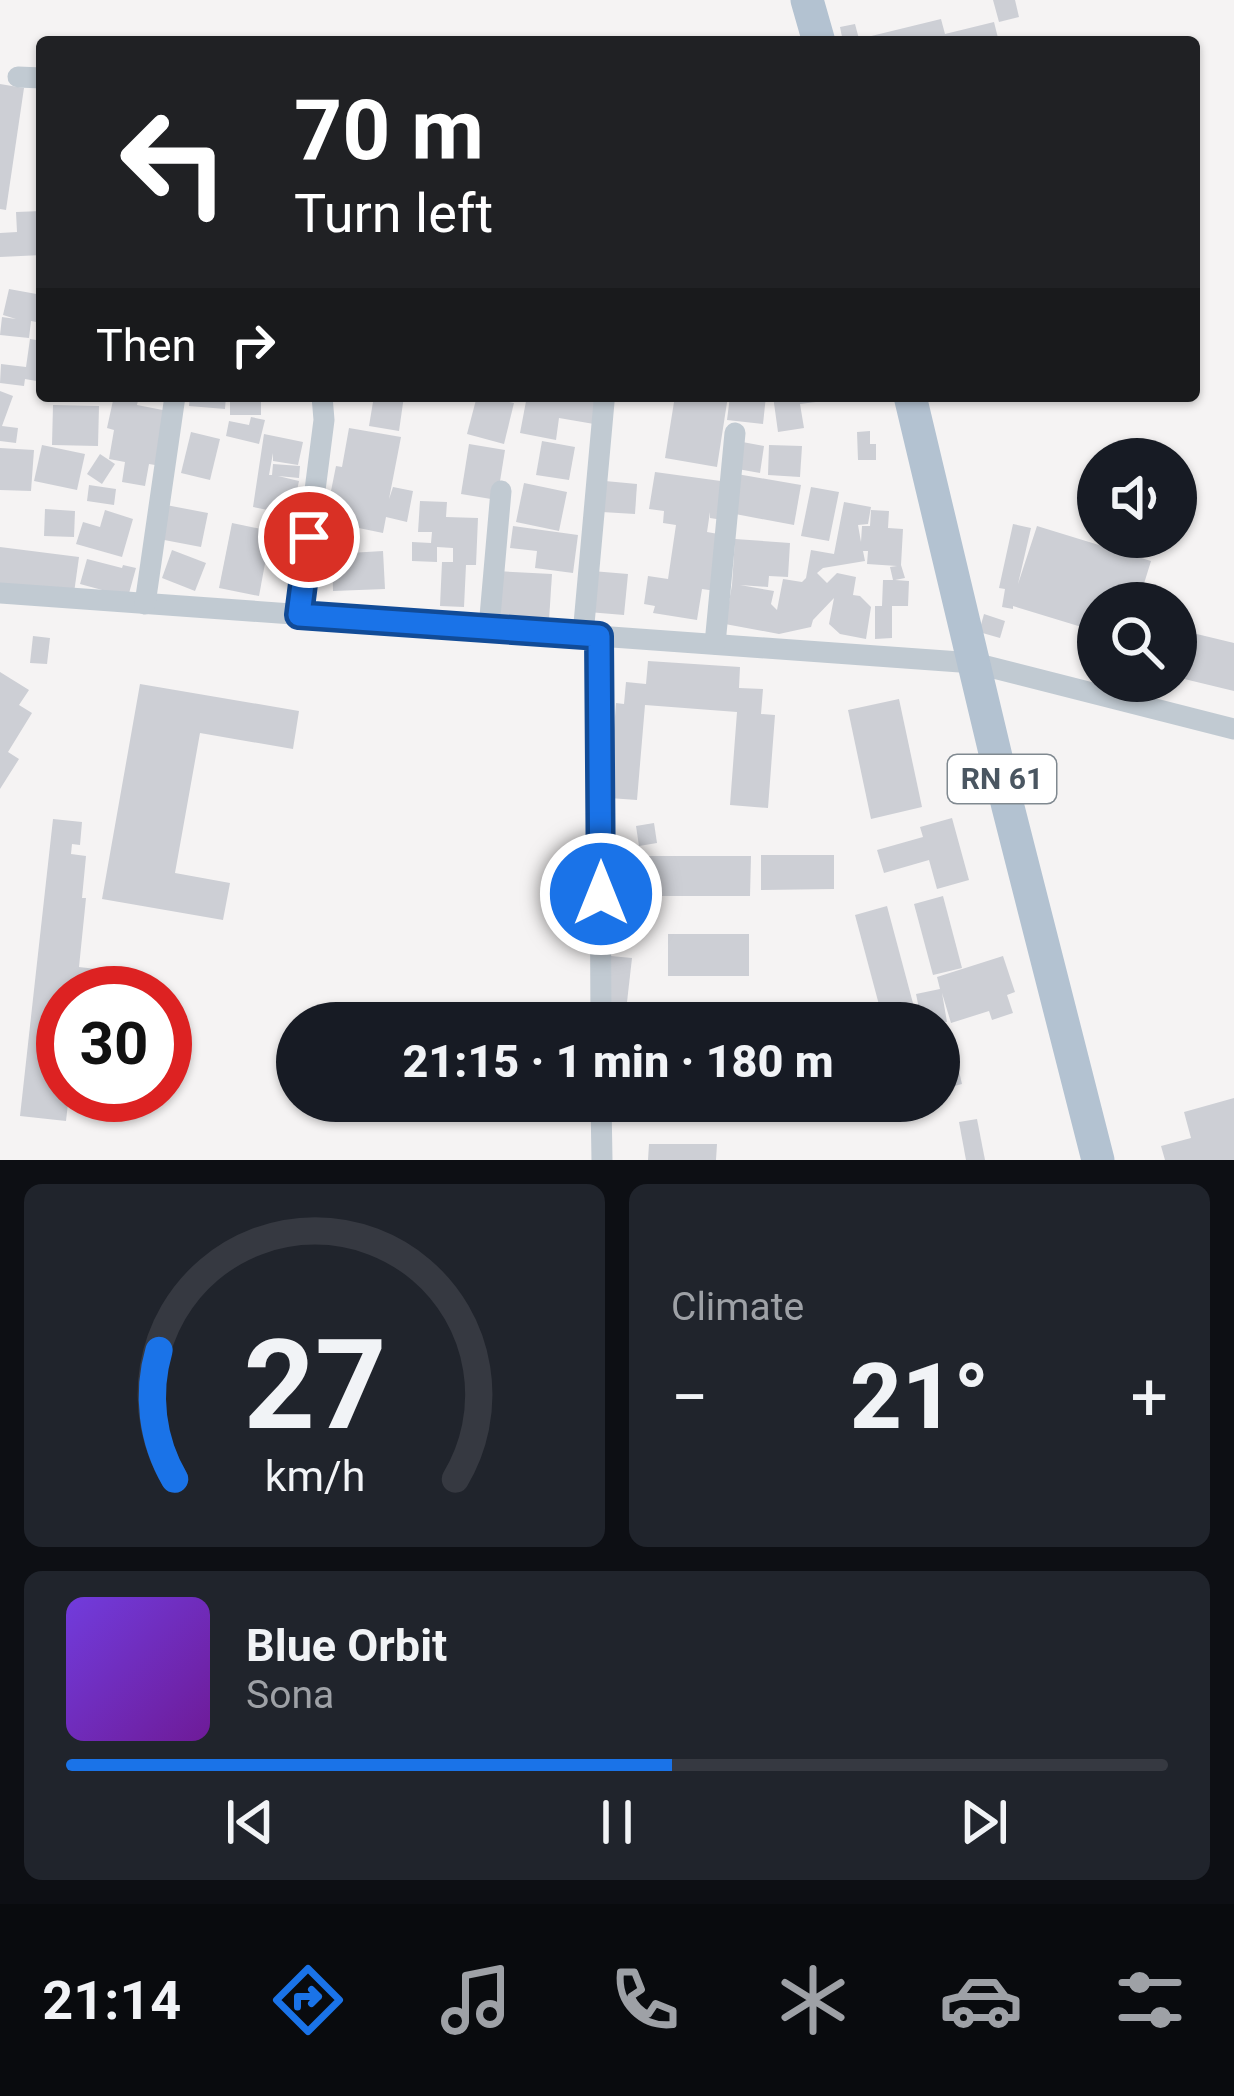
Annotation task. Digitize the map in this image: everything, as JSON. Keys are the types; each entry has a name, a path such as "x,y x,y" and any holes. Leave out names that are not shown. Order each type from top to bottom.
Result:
{"main road":[{"path":"807,0 817,36"},
{"name":"RN 61","path":"911,402 1098,1160"}],"street":[{"path":"18,77 36,77"},
{"path":"145,604 174,402"},
{"path":"299,615 322,402"},
{"path":"600,1002 591,636 604,402"},
{"path":"715,644 734,433"},
{"path":"489,628 501,491"},
{"path":"0,593 974,663 1234,729"},
{"path":"601,1122 602,1160"}],"building":[{"path":"993,0 1015,0 1019,17 999,22"},
{"path":"941,19 945,34 994,22 998,36 871,36"},
{"path":"855,24 858,36 842,36 840,27"},
{"path":"0,84 24,88 6,210 0,209"},
{"path":"36,211 36,255 0,257 0,233 17,232 16,212"},
{"path":"9,289 36,294 36,322 31,321 29,338 0,335 2,317 16,319 3,315"},
{"path":"30,339 36,340 36,381 25,379 24,386 0,383 1,364 26,367"},
{"path":"0,391 13,396 2,426 18,428 16,443 0,441"},
{"path":"113,402 138,402 168,411 161,466 149,464 145,486 122,482 125,462 109,459 114,430 107,428"},
{"path":"189,402 226,402 225,409 189,406"},
{"path":"230,402 261,402 261,415 230,415"},
{"path":"373,402 403,402 399,431 369,426"},
{"path":"475,402 514,403 504,444 467,434"},
{"path":"526,402 598,402 594,424 559,418 556,440 520,433"},
{"path":"674,402 727,402 717,467 665,458"},
{"path":"729,402 765,402 763,424 727,420"},
{"path":"774,402 816,402 800,404 804,428 778,432"},
{"path":"53,405 99,406 98,446 52,445"},
{"path":"251,417 265,420 259,444 226,436 229,421 249,425"},
{"path":"349,428 401,437 389,499 393,487 413,491 407,522 386,517 383,533 339,524 337,534 310,530 316,498 329,501 336,466 342,467"},
{"path":"870,431 876,460 858,460 857,432"},
{"path":"191,432 220,439 210,480 181,473"},
{"path":"264,434 303,442 298,465 273,461 273,453 269,475 273,464 300,466 299,478 278,476 299,481 292,515 253,507"},
{"path":"542,441 575,447 569,480 536,475"},
{"path":"737,441 764,446 760,473 732,468"},
{"path":"469,444 505,450 497,500 461,494"},
{"path":"42,445 85,454 77,490 34,481"},
{"path":"769,445 802,446 800,477 768,475"},
{"path":"0,448 34,450 31,491 0,490"},
{"path":"100,454 115,464 102,484 87,474"},
{"path":"655,472 728,482 723,520 710,518 710,512 707,532 724,535 716,591 702,589 697,620 653,613 655,606 644,604 648,576 668,579 676,525 663,523 664,511 649,509"},
{"path":"737,474 801,485 794,525 730,513"},
{"path":"605,481 637,484 635,514 602,512"},
{"path":"524,483 567,492 559,531 516,522"},
{"path":"89,485 116,489 114,505 87,501"},
{"path":"811,487 839,492 829,541 801,536"},
{"path":"420,501 447,502 446,517 478,518 476,565 466,565 464,607 440,606 442,562 453,562 453,548 437,547 437,562 412,561 412,542 431,543 432,532 418,532"},
{"path":"844,502 871,507 868,524 858,525 861,542 862,526 870,526 871,510 889,511 888,528 903,529 905,578 895,580 909,581 908,606 892,606 892,638 875,639 875,606 882,606 883,580 893,580 890,567 897,566 867,564 868,551 863,551 865,561 817,573 827,583 837,573 856,577 853,595 871,607 866,639 840,634 829,624 834,598 811,627 779,634 725,624 735,539 790,543 788,577 769,576 768,587 740,585 774,591 771,604 777,610 783,579 802,582 806,578 811,550 834,554"},
{"path":"166,505 208,513 201,547 159,539"},
{"path":"45,509 75,511 74,537 44,536"},
{"path":"105,510 133,519 122,557 76,544 83,522 100,527"},
{"path":"277,516 308,524 304,539 273,531"},
{"path":"232,523 271,531 259,596 219,588"},
{"path":"1013,524 1031,528 1018,584 1037,526 1077,538 1077,558 1151,561 1144,582 1077,582 1077,626 1013,606 1002,607 1005,589 999,588"},
{"path":"513,526 578,535 573,573 535,568 537,551 510,548"},
{"path":"0,547 79,557 74,593 0,583"},
{"path":"172,550 206,563 195,591 162,578"},
{"path":"383,551 385,589 333,591 332,554"},
{"path":"87,559 136,568 128,597 80,584"},
{"path":"496,571 552,574 549,620 493,616"},
{"path":"592,571 628,574 624,615 588,612"},
{"path":"984,614 1005,621 1000,638 979,632"},
{"path":"1197,634 1234,643 1234,691 1197,682"},
{"path":"33,636 50,638 47,664 30,663"},
{"path":"648,661 740,667 739,688 763,689 761,714 775,715 768,808 730,805 737,712 645,705 637,800 609,798 616,703 624,704 626,682 646,684"},
{"path":"0,672 29,690 19,705 32,713 8,752 19,759 0,789"},
{"path":"140,684 299,711 293,749 200,733 175,873 230,883 223,920 102,899"},
{"path":"899,699 922,807 871,819 848,710"},
{"path":"952,818 969,880 937,889 929,860 884,873 877,850 923,837 920,827"},
{"path":"53,819 82,822 80,845 72,844 71,854 86,856 79,966 37,966"},
{"path":"654,823 657,843 639,846 636,826"},
{"path":"761,855 834,855 834,889 761,890"},
{"path":"621,856 751,856 750,896 621,896"},
{"path":"943,896 962,968 933,975 914,904"},
{"path":"887,906 913,1002 878,1002 855,915"},
{"path":"668,934 749,934 749,976 668,976"},
{"path":"611,956 632,958 627,1002 606,1002"},
{"path":"1003,956 1015,992 1007,995 1013,1013 992,1020 989,1011 960,1020 960,1002 945,1002 942,993 944,1002 918,1002 916,994 940,989 937,977"},
{"path":"36,972 36,1118 20,1116"},
{"path":"1234,1098 1234,1160 1165,1160 1161,1146 1191,1138 1184,1112"},
{"path":"977,1119 985,1160 966,1160 960,1122"},
{"path":"649,1144 717,1144 716,1160 648,1160"}],"route":[{"path":"309,537 299,615 599,636 601,894"}]}
